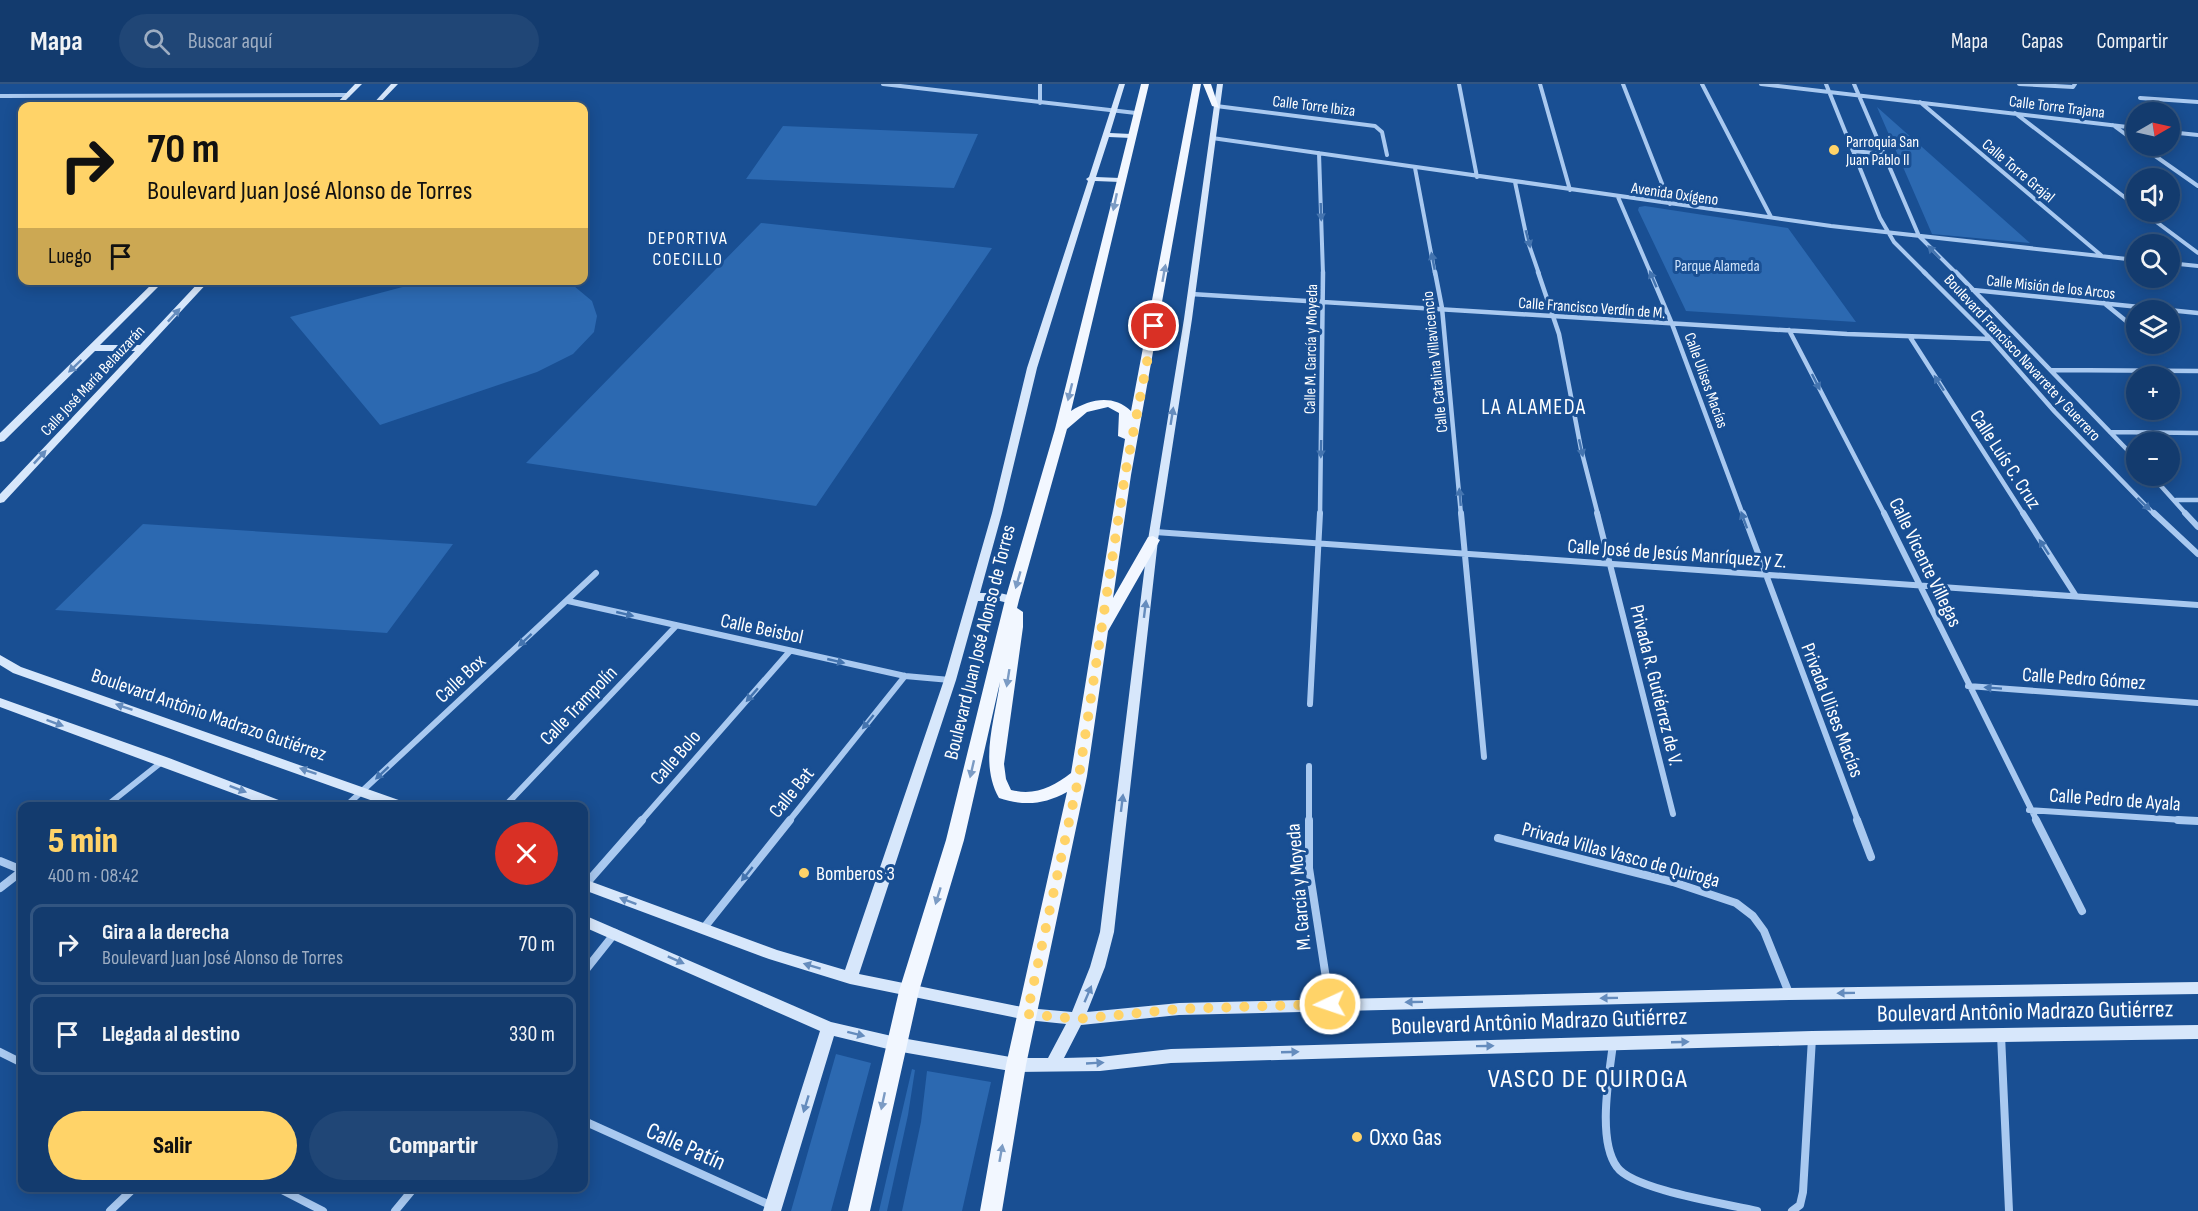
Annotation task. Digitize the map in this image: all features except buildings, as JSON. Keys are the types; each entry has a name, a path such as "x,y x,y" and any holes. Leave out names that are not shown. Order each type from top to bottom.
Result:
{"main road":[{"name":"Boulevard Juan José Alonso de Torres","path":"859,1211 909,991 955,840 1012,600 1061,429 1136,113 1145,84"},
{"path":"991,1211 1016,1065 1079,776 1125,475 1197,84"},
{"path":"1208,84 1216,106"},
{"path":"1061,429 1077,410 1103,404 1120,408 1125,412 1126,421 1122,452 1125,475"},
{"path":"1099,639 1154,536"},
{"path":"1012,600 1016,613 1016,627 998,741 996,764 998,779 1005,794 1029,800 1056,793 1079,776"}],"street":[{"path":"341,102 359,84"},
{"path":"378,102 395,84"},
{"path":"884,84 1040,104 1136,113"},
{"path":"963,94 964,84"},
{"path":"1040,84 1040,104"},
{"name":"Boulevard Juan José Alonso de Torres","path":"850,978 882,890 950,680 974,597 1032,368 1069,256 1090,179 1122,84"},
{"path":"1052,1065 1077,1019 1101,958 1107,932 1154,536 1220,84"},
{"path":"1459,84 1477,177"},
{"path":"1540,84 1570,190"},
{"path":"1623,84 1670,204"},
{"path":"1702,84 1771,217"},
{"name":"Calle Torre Trajana","path":"1761,84 2126,127"},
{"name":"Boulevard Francisco Navarrete y Guerrero","path":"1826,84 1888,233 1909,258 1991,339 2055,412 2118,478 2198,554"},
{"name":"Boulevard Francisco Navarrete y Guerrero","path":"1854,84 1919,236 2126,449"},
{"path":"2019,84 2062,88 2073,87 2075,84"},
{"path":"0,96 348,95"},
{"path":"2140,99 2198,102"},
{"name":"Calle Torre Grajal","path":"1920,101 2103,256"},
{"name":"Calle Torre Ibiza","path":"1216,106 1375,126 1382,132 1387,155"},
{"path":"2014,113 2126,198"},
{"path":"2112,125 2126,135"},
{"path":"2180,133 2198,135"},
{"path":"1105,135 1131,136"},
{"name":"Avenida Oxígeno","path":"1212,138 1618,197 1888,233 2126,259"},
{"path":"1853,151 1884,154"},
{"name":"Calle M. García y Moyeda","path":"1310,704 1319,544 1324,301 1320,153"},
{"path":"2155,156 2198,186"},
{"name":"Calle Catalina Villavicencio","path":"1415,168 1442,308 1484,757"},
{"path":"1090,179 1120,180"},
{"name":"Privada R. Gutiérrez de V.","path":"1515,182 1527,239 1554,317 1581,449 1673,814"},
{"name":"Calle Ulises Macías","path":"1618,197 1671,324 1765,575"},
{"path":"2156,222 2198,253"},
{"path":"2180,264 2198,266"},
{"path":"0,439 156,285"},
{"name":"Calle José María Belauzarán","path":"0,500 201,285"},
{"name":"Calle Misión de los Arcos","path":"1973,290 2198,313"},
{"name":"Calle Francisco Verdín de M.","path":"1191,294 1671,324 1991,339"},
{"path":"2104,303 2126,321"},
{"name":"Calle Vicente Villegas","path":"1789,330 1921,585 1968,686 2082,911"},
{"name":"Calle Luís C. Cruz","path":"1910,337 2076,596"},
{"path":"93,348 142,348"},
{"path":"2051,370 2198,371"},
{"path":"2110,432 2198,433"},
{"path":"2162,486 2198,526"},
{"path":"2176,500 2198,500"},
{"name":"Calle José de Jesús Manríquez y Z.","path":"1154,536 1319,544 1610,566 2198,605"},
{"name":"Calle Box","path":"350,802 596,573"},
{"name":"Privada Ulises Macías","path":"1765,575 1871,857"},
{"path":"974,597 1000,597 1012,600"},
{"name":"Calle Beisbol","path":"568,601 905,676 950,680"},
{"name":"Calle Trampolín","path":"509,802 676,626"},
{"name":"Calle Bolo","path":"588,879 790,651"},
{"name":"Boulevard Antônio Madrazo Gutiérrez","path":"0,659 17,670 393,802"},
{"name":"Calle Bat","path":"703,929 905,676"},
{"name":"Calle Pedro Gómez","path":"1968,686 2198,703"},
{"path":"0,702 271,802"},
{"path":"111,802 164,761"},
{"name":"M. García y Moyeda","path":"1309,766 1309,868 1330,1004"},
{"name":"Calle Pedro de Ayala","path":"2030,810 2198,821"},
{"name":"Privada Villas Vasco de Quiroga","path":"1498,838 1673,882 1736,903 1753,916 1764,931 1790,994"},
{"path":"0,861 18,868"},
{"path":"0,888 18,873"},
{"name":"Boulevard Antônio Madrazo Gutiérrez","path":"588,886 774,955 850,978 1027,1014 1077,1019 1179,1009 1330,1004 2198,988"},
{"name":"Boulevard Antônio Madrazo Gutiérrez","path":"588,923 830,1028 896,1044 1016,1065 1100,1064 1171,1056 1812,1038 2198,1032"},
{"path":"588,967 615,933"},
{"path":"773,1209 830,1028"},
{"path":"2001,1035 2009,1211"},
{"path":"1792,1211 1800,1205 1803,1192 1812,1038"},
{"path":"1613,1044 1607,1088 1608,1145 1617,1169 1630,1179 1757,1211"},
{"path":"0,1052 18,1061"},
{"name":"Calle Patín","path":"588,1123 773,1209"},
{"path":"110,1211 130,1192"},
{"path":"286,1192 323,1211"},
{"path":"395,1211 411,1192"}],"green space":[{"path":"1877,107 2030,243 1932,234"},
{"path":"783,126 978,134 954,188 746,179"},
{"name":"Parque Alameda","path":"1645,206 1788,228 1856,322 1686,311 1638,210 1639,207"},
{"path":"761,223 992,248 816,506 526,463"},
{"path":"410,285 573,285 592,301 597,316 594,332 573,354 537,372 380,425 290,317"},
{"path":"143,524 453,544 387,633 55,610"},
{"path":"836,1054 871,1063 831,1211 791,1211"},
{"path":"912,1069 915,1070 908,1115 887,1211 879,1211"},
{"path":"927,1071 991,1082 962,1211 902,1211 921,1122"}],"place":[{"name":"Parroquia San Juan Pablo II","path":"1834,150"},
{"name":"Bomberos 3","path":"804,873"},
{"name":"Oxxo Gas","path":"1357,1137"}],"district":[{"name":"DEPORTIVA COECILLO","path":"688,248"},
{"name":"LA ALAMEDA","path":"1534,406"},
{"name":"VASCO DE QUIROGA","path":"1588,1078"}],"route":[{"path":"1154,326 1125,475 1079,776 1027,1014 1077,1019 1179,1009 1330,1004"}]}
